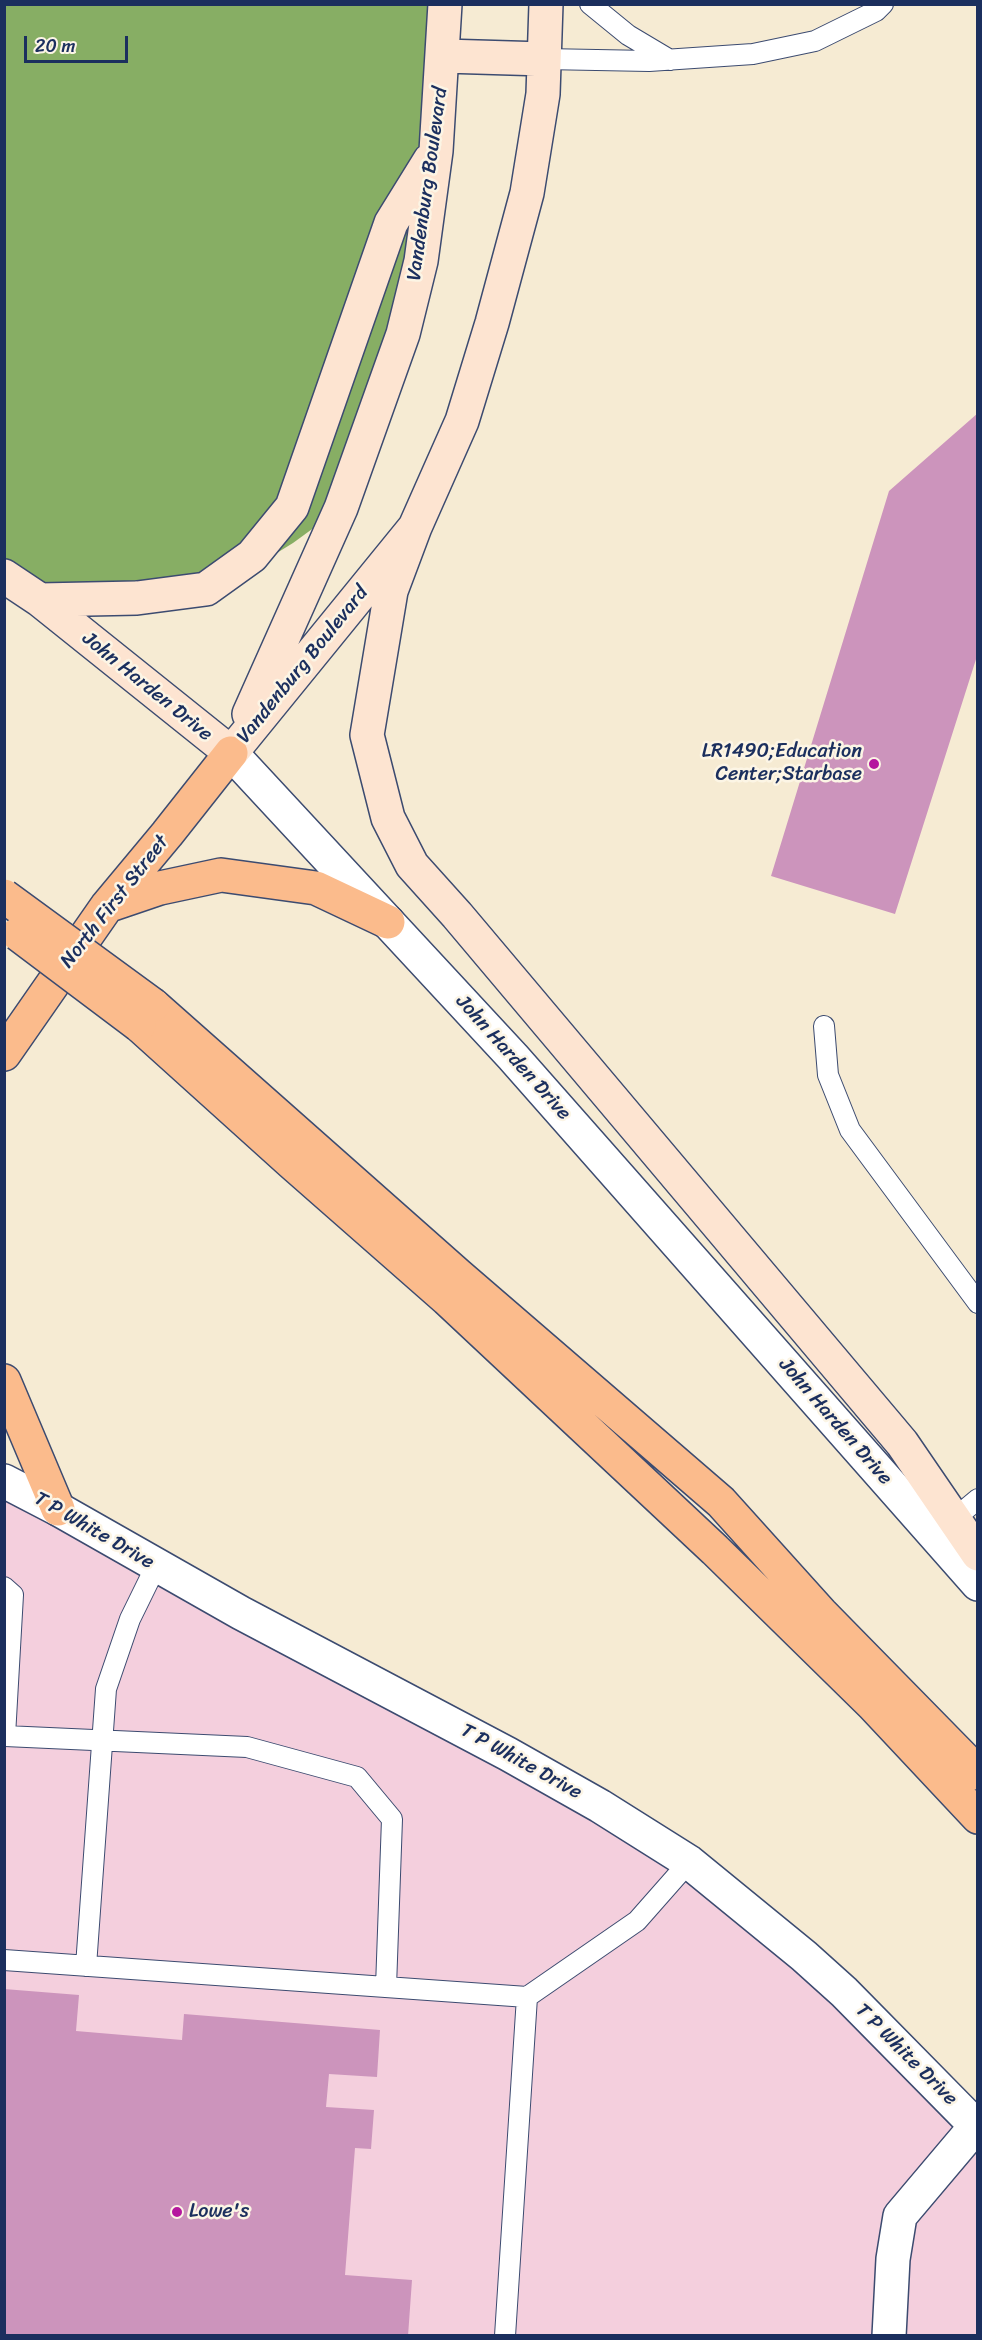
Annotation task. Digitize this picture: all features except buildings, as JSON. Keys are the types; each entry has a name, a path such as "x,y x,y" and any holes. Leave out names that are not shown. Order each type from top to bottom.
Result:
{"main road":[{"name":"Vandenburg Boulevard","path":"231,753 341,508 403,334 421,261 436,150 444,56 445,4"},
{"name":"Vandenburg Boulevard","path":"231,753 415,527 462,422 492,323 527,192 543,94 546,4"},
{"path":"444,56 544,59"},
{"path":"40,600 136,598 206,589 252,556 292,507 391,223 436,150"},
{"path":"415,527 391,591 367,735 388,818 412,865 457,915 902,1443 966,1509 978,1554"},
{"name":"John Harden Drive","path":"4,576 40,600 231,753"},
{"name":"North First Street","path":"4,1054 107,906 231,753"},
{"path":"107,906 160,888 221,875 316,888 388,922"},
{"path":"4,896 458,1275 721,1503 821,1613 978,1773"},
{"path":"4,924 146,1015 301,1171 447,1299 715,1550 873,1705 978,1817"},
{"path":"4,1381 58,1509"}],"street":[{"name":"John Harden Drive","path":"231,753 521,1065 978,1584"},
{"name":"T P White Drive","path":"4,1481 58,1509 156,1566 508,1754 600,1806 689,1862 804,1956 844,1992 977,2127"},
{"path":"889,2336 893,2259 900,2217 977,2127"}],"lane":[{"path":"590,4 628,35 670,60"},
{"path":"544,59 649,61 753,54 815,41 884,4"},
{"path":"824,1026 828,1075 850,1130 978,1302"},
{"path":"87,1966 106,1689 130,1619 156,1566"},
{"path":"4,1587 13,1595 5,1743 103,1740 247,1747 357,1777 392,1819 386,1987"},
{"path":"4,1960 527,1997 637,1921 689,1862"},
{"path":"505,2336 527,1997"}],"shaded area":[{"path":"4,1481 689,1862 977,2128 977,2335 5,2335"}],"green space":[{"path":"4,5 445,5 436,151 341,508 293,543 228,583 143,607 5,576"}],"place":[{"name":"LR1490;Education Center;Starbase","path":"874,764"},
{"name":"Lowe's","path":"177,2212"}]}
